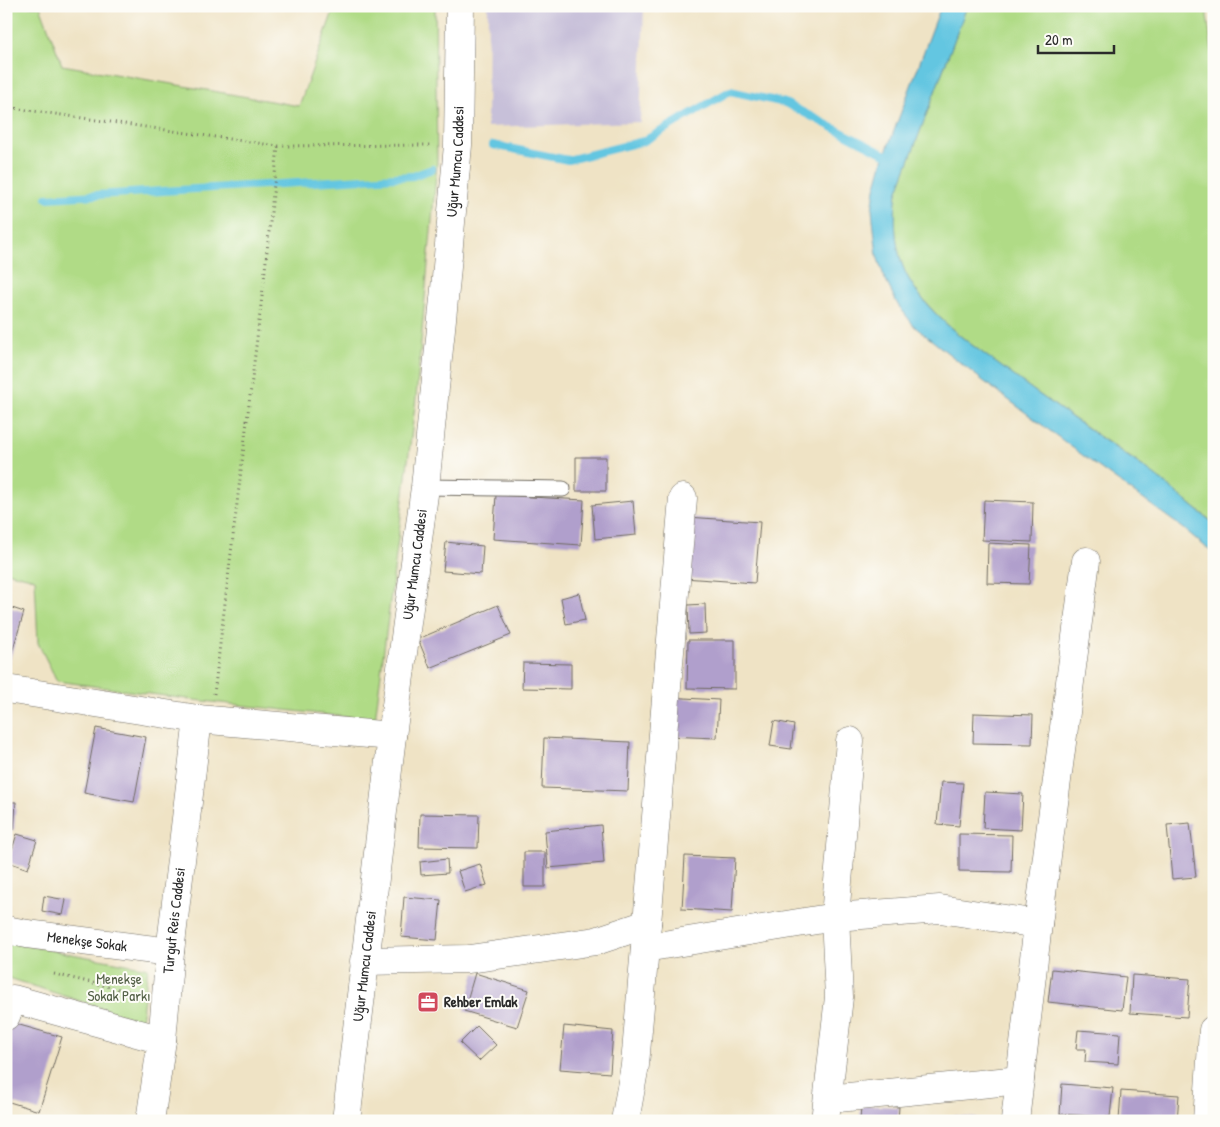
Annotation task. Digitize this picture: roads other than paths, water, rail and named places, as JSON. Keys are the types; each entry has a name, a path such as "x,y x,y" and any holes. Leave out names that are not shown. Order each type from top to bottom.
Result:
{"street":[{"name":"Uğur Mumcu Caddesi","path":"346,1121 392,736 425,487 458,146 460,6"},
{"path":"625,1121 636,1065 683,498"},
{"path":"1015,1121 1038,924 1086,561"},
{"path":"6,689 198,719 392,736"},
{"name":"Turgut Reis Caddesi","path":"150,1121 162,1040 170,952 198,719"},
{"path":"850,741 835,917 839,996 826,1110 1020,1080"},
{"path":"364,961 469,959 596,941 835,917 940,910 1038,924"},
{"name":"Menekşe Sokak","path":"6,930 170,952"},
{"path":"6,1016 13,999 162,1040"},
{"path":"1207,1121 1213,1030"}],"lane":[{"path":"425,487 563,489"}],"water":[{"path":"941,6 967,6 897,193 895,215 896,238 905,271 929,307 964,339 1146,469 1213,523 1214,554 1183,528 982,380 915,327 898,305 885,279 877,256 872,210 875,189 883,160"}],"waterway":[{"path":"493,145 568,160 644,141 730,91 785,103 892,158"},
{"path":"47,198 413,176 432,169"}],"place":[{"name":"Rehber Emlak","path":"428,1002"}],"park label":[{"name":"Menekşe Sokak Parkı","path":"119,988"}]}
